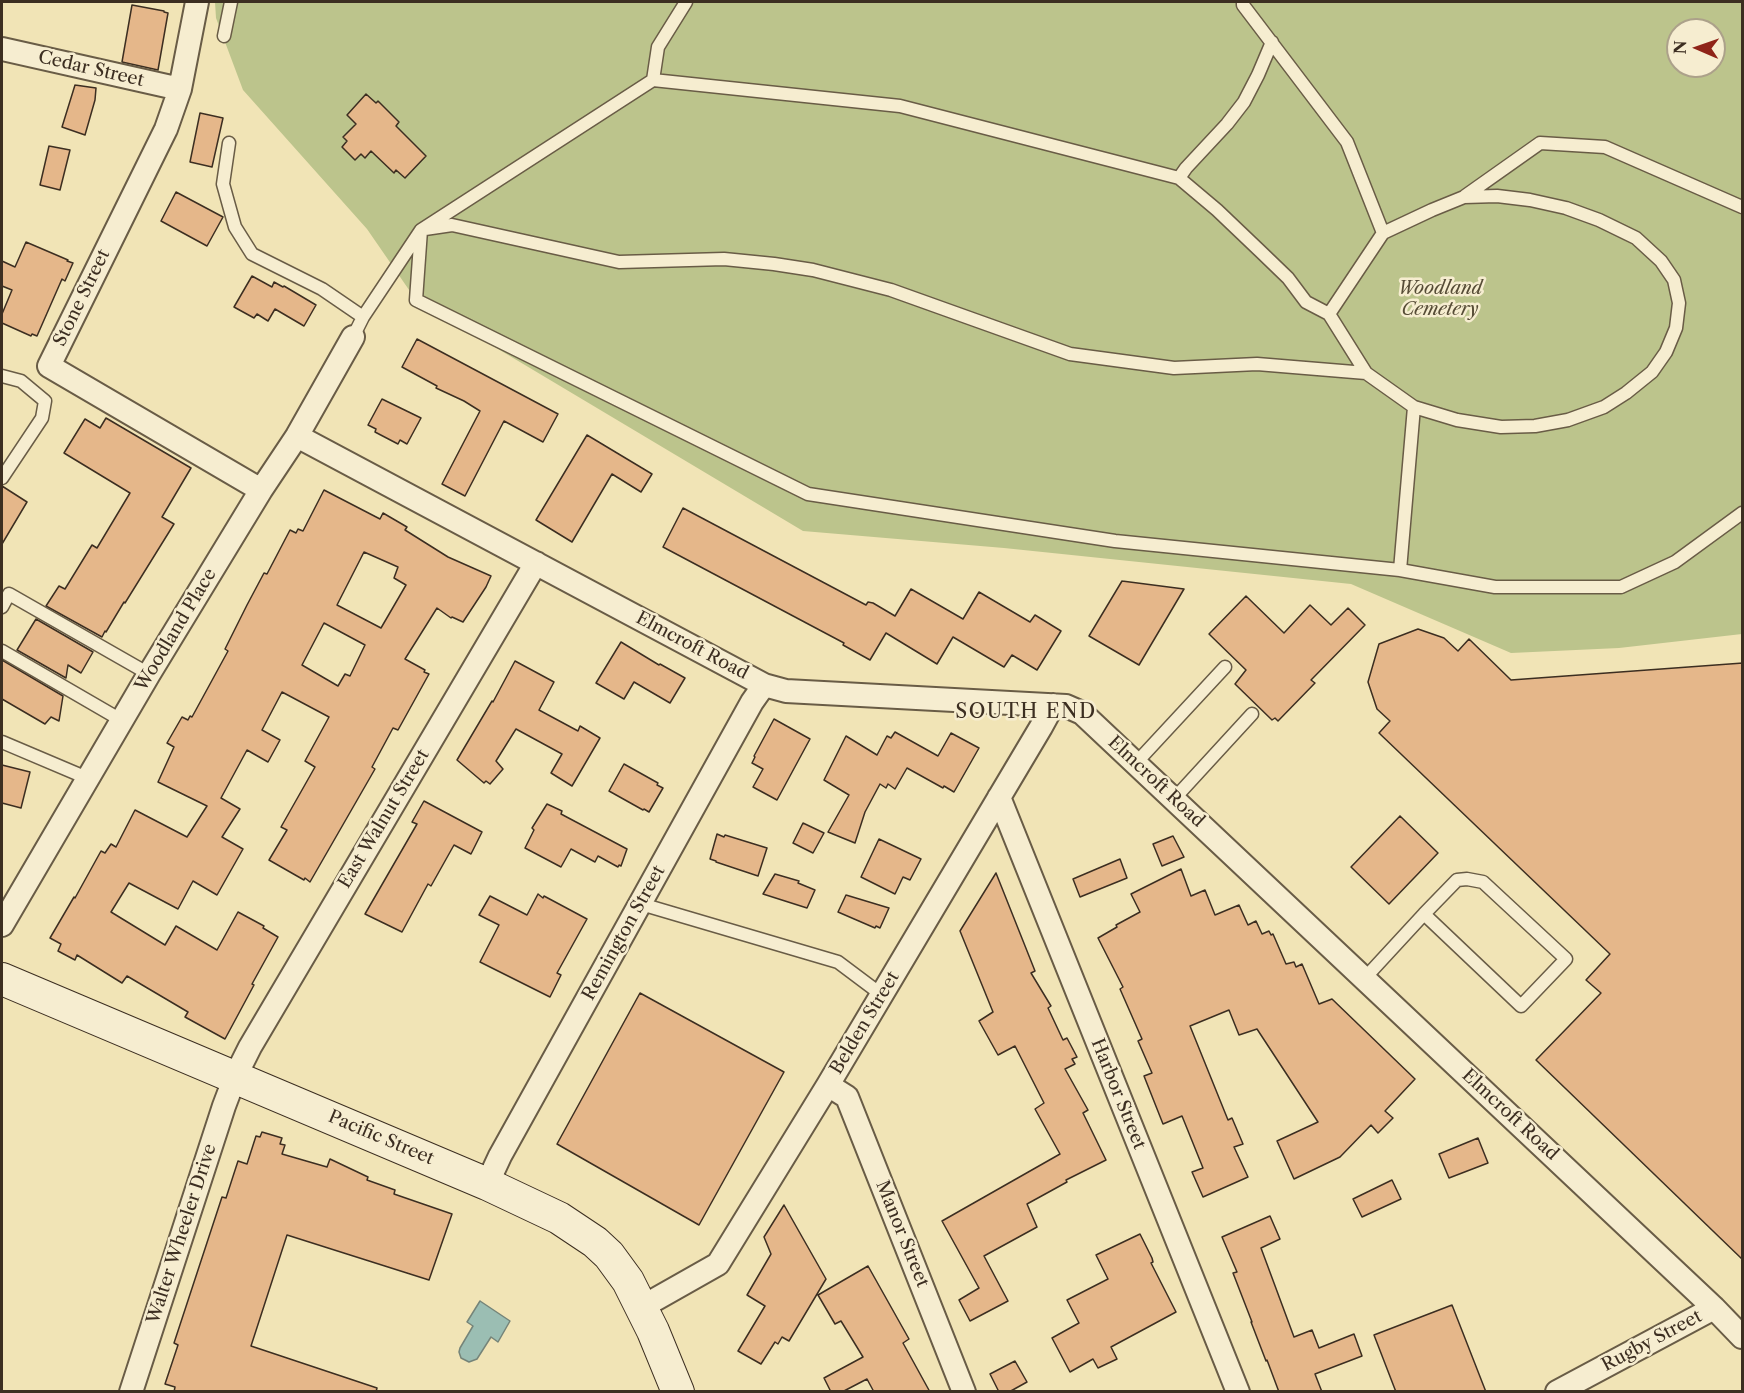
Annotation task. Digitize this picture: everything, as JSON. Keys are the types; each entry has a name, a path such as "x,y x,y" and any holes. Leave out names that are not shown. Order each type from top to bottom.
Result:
{"street":[{"name":"Stone Street","path":"197,2 180,89 166,129 49,366 261,490"},
{"name":"Cedar Street","path":"2,49 180,89"},
{"name":"Woodland Place","path":"2,925 121,720 261,490 297,436 358,327"},
{"name":"Elmcroft Road","path":"297,436 764,684 786,690 1053,705 1073,708 1082,713 1743,1337"},
{"name":"East Walnut Street","path":"235,1077 250,1047 536,563"},
{"name":"Remington Street","path":"487,1184 500,1156 764,684"},
{"name":"Belden Street","path":"642,1307 718,1264 828,1085 1053,705"},
{"name":"Harbor Street","path":"999,797 1238,1392"},
{"name":"Pacific Street","path":"2,979 487,1184 559,1218 595,1242 609,1255 628,1281 642,1307 678,1392"},
{"name":"Walter Wheeler Drive","path":"131,1392 235,1077"},
{"name":"Manor Street","path":"828,1085 848,1097 964,1392"},
{"name":"Rugby Street","path":"1557,1392 1714,1308"}],"lane":[{"path":"224,36 231,2"},
{"path":"653,80 658,47 686,2"},
{"path":"1240,3 1347,142 1383,233"},
{"path":"1179,178 1244,102 1272,42"},
{"path":"229,143 223,184 235,226 252,254 322,289 358,327 421,230 653,80 900,106 1179,178 1217,210 1288,278 1306,302 1329,314 1366,374 1414,407 1457,420 1501,427 1535,426 1568,420 1604,407 1652,372 1666,352 1676,328 1679,303 1674,280 1661,261 1636,238 1599,219 1566,208 1497,196 1464,197"},
{"path":"1329,314 1383,233 1464,197 1540,143 1605,147 1743,207"},
{"path":"421,230 452,225 619,262 724,259 813,270 891,290 1070,354 1174,368 1257,364 1366,374"},
{"path":"421,230 416,300 807,494 1115,541 1400,570 1495,587 1621,587 1675,562 1743,513"},
{"path":"2,376 21,381 45,401 42,418 2,478"},
{"path":"1400,570 1414,407"},
{"path":"2,607 9,594 149,674"},
{"path":"2,651 121,720"},
{"path":"1136,763 1226,667"},
{"path":"1174,799 1252,714"},
{"path":"2,742 87,778"},
{"path":"1365,978 1424,914 1457,880 1467,879 1483,882 1566,959 1521,1005 1424,914"},
{"path":"640,904 838,962 882,994"}],"green space":[{"name":"Woodland Cemetery","path":"215,2 1742,2 1742,634 1619,648 1511,653 1351,584 1004,548 803,531 416,300 367,229 243,90 216,18"}],"water":[{"path":"480,1301 510,1321 498,1342 491,1337 477,1359 469,1362 461,1358 459,1352 473,1326 467,1322"}],"building":[{"path":"132,5 168,13 158,70 122,62"},
{"path":"75,85 96,88 85,135 62,127"},
{"path":"366,94 376,103 378,101 399,122 396,126 426,156 405,178 396,170 394,173 371,151 365,158 361,154 355,160 342,147 347,141 343,137 356,124 347,115"},
{"path":"200,113 223,118 212,167 190,162"},
{"path":"49,146 70,150 60,190 40,185"},
{"path":"176,192 223,217 207,246 161,221"},
{"path":"26,242 73,263 65,281 62,279 37,336 32,334 31,336 2,323 2,314 12,290 2,286 2,261 15,267"},
{"path":"252,276 272,287 274,282 284,286 316,305 304,326 275,309 268,321 257,314 254,318 234,307"},
{"path":"417,339 558,414 543,442 504,421 465,496 442,484 480,411 402,367"},
{"path":"382,399 421,418 407,444 400,440 398,444 375,432 376,429 368,425"},
{"path":"106,418 191,468 162,517 174,524 102,637 46,606 59,586 65,589 92,545 97,548 130,493 64,453 85,419 100,428"},
{"path":"587,435 652,474 641,492 612,474 572,542 536,520"},
{"path":"2,486 27,502 2,544"},
{"path":"324,490 380,519 383,513 407,527 405,530 448,557 491,576 463,622 451,618 437,608 405,659 429,674 398,730 393,728 372,767 375,769 310,882 269,860 287,830 281,827 315,767 305,761 329,717 282,692 262,730 280,740 268,762 247,750 221,798 240,809 222,837 243,849 217,895 193,881 178,909 129,883 111,912 165,945 176,926 217,950 238,912 264,926 263,928 278,937 225,1039 185,1017 188,1012 127,976 122,983 77,955 75,960 58,951 61,944 50,938 101,851 105,853 111,844 116,847 135,810 187,837 207,806 158,782 174,747 167,743 182,717 188,720 190,716 192,717 228,651 225,649 247,605 264,573 267,574 290,530 296,533 298,529 303,531","holes":["364,552 398,567 394,578 406,585 381,628 337,605","324,623 365,645 350,676 345,674 338,686 302,665"]},
{"path":"683,508 866,605 868,602 873,603 895,616 911,589 963,619 979,592 1030,622 1035,615 1061,631 1037,670 1012,655 1004,667 953,637 937,664 886,633 870,660 843,645 844,643 663,547"},
{"path":"1122,581 1184,589 1139,665 1089,636"},
{"path":"1246,596 1284,633 1310,605 1331,625 1348,608 1365,625 1311,680 1315,683 1278,721 1275,718 1272,720 1235,684 1246,670 1209,634"},
{"path":"36,619 93,652 81,673 68,665 66,678 17,650"},
{"path":"1418,629 1444,638 1458,651 1469,639 1511,680 1743,663 1743,1260 1536,1060 1601,993 1586,980 1610,954 1379,733 1390,721 1377,709 1368,682 1379,644"},
{"path":"621,642 685,678 670,703 634,682 624,699 596,683"},
{"path":"2,660 63,696 59,721 51,717 45,724 2,699"},
{"path":"515,661 554,682 539,710 578,731 580,726 600,738 572,786 551,773 562,754 516,729 496,761 503,769 490,784 486,781 484,783 457,760"},
{"path":"774,719 810,739 777,800 753,787 763,769 752,763"},
{"path":"895,732 938,756 951,733 979,748 954,792 907,768 895,789 888,784 886,788 880,784 865,812 855,843 828,832 849,795 824,780 846,736 877,755 887,736 891,738"},
{"path":"624,764 663,788 649,812 609,791"},
{"path":"2,765 30,772 21,808 2,803"},
{"path":"424,801 482,832 471,854 454,845 431,886 428,884 402,932 365,914 417,824 412,822"},
{"path":"547,804 562,811 561,814 627,849 621,866 618,867 598,856 595,862 571,849 561,867 525,848 534,830 532,828"},
{"path":"1400,816 1438,853 1389,904 1351,867"},
{"path":"803,823 824,833 813,853 793,843"},
{"path":"717,834 767,848 758,876 710,859"},
{"path":"1173,836 1184,857 1162,866 1153,844"},
{"path":"879,839 921,859 910,880 903,877 895,894 861,877"},
{"path":"1120,859 1127,878 1080,897 1073,879"},
{"path":"1181,869 1191,896 1205,890 1215,915 1239,905 1248,925 1256,921 1262,934 1269,931 1271,935 1273,934 1286,964 1294,962 1296,967 1302,964 1319,1004 1332,999 1415,1079 1385,1111 1393,1118 1378,1133 1371,1125 1340,1157 1294,1179 1277,1141 1318,1122 1257,1029 1239,1035 1229,1010 1190,1026 1228,1120 1232,1118 1243,1144 1234,1147 1248,1177 1203,1197 1192,1172 1203,1168 1182,1116 1163,1124 1144,1076 1152,1073 1138,1041 1142,1039 1120,989 1123,987 1098,938 1140,912 1131,894"},
{"path":"996,873 1035,971 1031,973 1051,1006 1048,1008 1063,1040 1067,1038 1077,1057 1072,1059 1075,1064 1065,1069 1088,1110 1083,1113 1106,1160 1066,1180 1067,1182 1027,1204 1037,1227 984,1256 1008,1301 970,1321 959,1300 979,1288 942,1221 1060,1154 1035,1109 1044,1103 1015,1046 998,1055 979,1021 993,1012 960,931"},
{"path":"775,874 799,881 798,883 815,890 807,908 763,894"},
{"path":"538,894 587,919 557,973 561,975 550,997 480,962 499,925 479,915 490,896 527,915"},
{"path":"846,895 889,908 880,928 838,912"},
{"path":"640,993 784,1072 699,1225 557,1144"},
{"path":"262,1132 282,1138 280,1144 285,1145 282,1154 327,1167 330,1159 368,1177 367,1180 395,1190 394,1194 452,1214 429,1280 287,1235 251,1346 377,1388 376,1392 174,1392 175,1387 165,1384 178,1345 174,1343 222,1197 226,1198 238,1161 247,1164 256,1136 260,1137"},
{"path":"1478,1138 1488,1163 1449,1178 1439,1154"},
{"path":"1392,1180 1401,1199 1362,1217 1353,1199"},
{"path":"784,1205 826,1279 789,1341 782,1337 778,1344 775,1342 761,1364 738,1351 765,1306 747,1295 771,1254 764,1237"},
{"path":"1270,1216 1280,1239 1261,1248 1294,1337 1312,1330 1319,1348 1354,1334 1362,1356 1315,1374 1322,1392 1279,1392 1251,1322 1233,1273 1237,1272 1222,1237"},
{"path":"1140,1234 1152,1258 1151,1263 1176,1312 1111,1347 1117,1359 1098,1368 1093,1359 1070,1372 1052,1338 1079,1323 1067,1300 1108,1279 1096,1255"},
{"path":"868,1266 909,1339 903,1343 930,1392 874,1392 867,1379 842,1392 831,1392 824,1378 863,1357 841,1321 835,1324 818,1295"},
{"path":"1452,1305 1486,1392 1396,1392 1374,1335"},
{"path":"1015,1361 1027,1382 1009,1392 999,1392 990,1374"}],"district":[{"name":"SOUTH END","path":"1026,712"}]}
